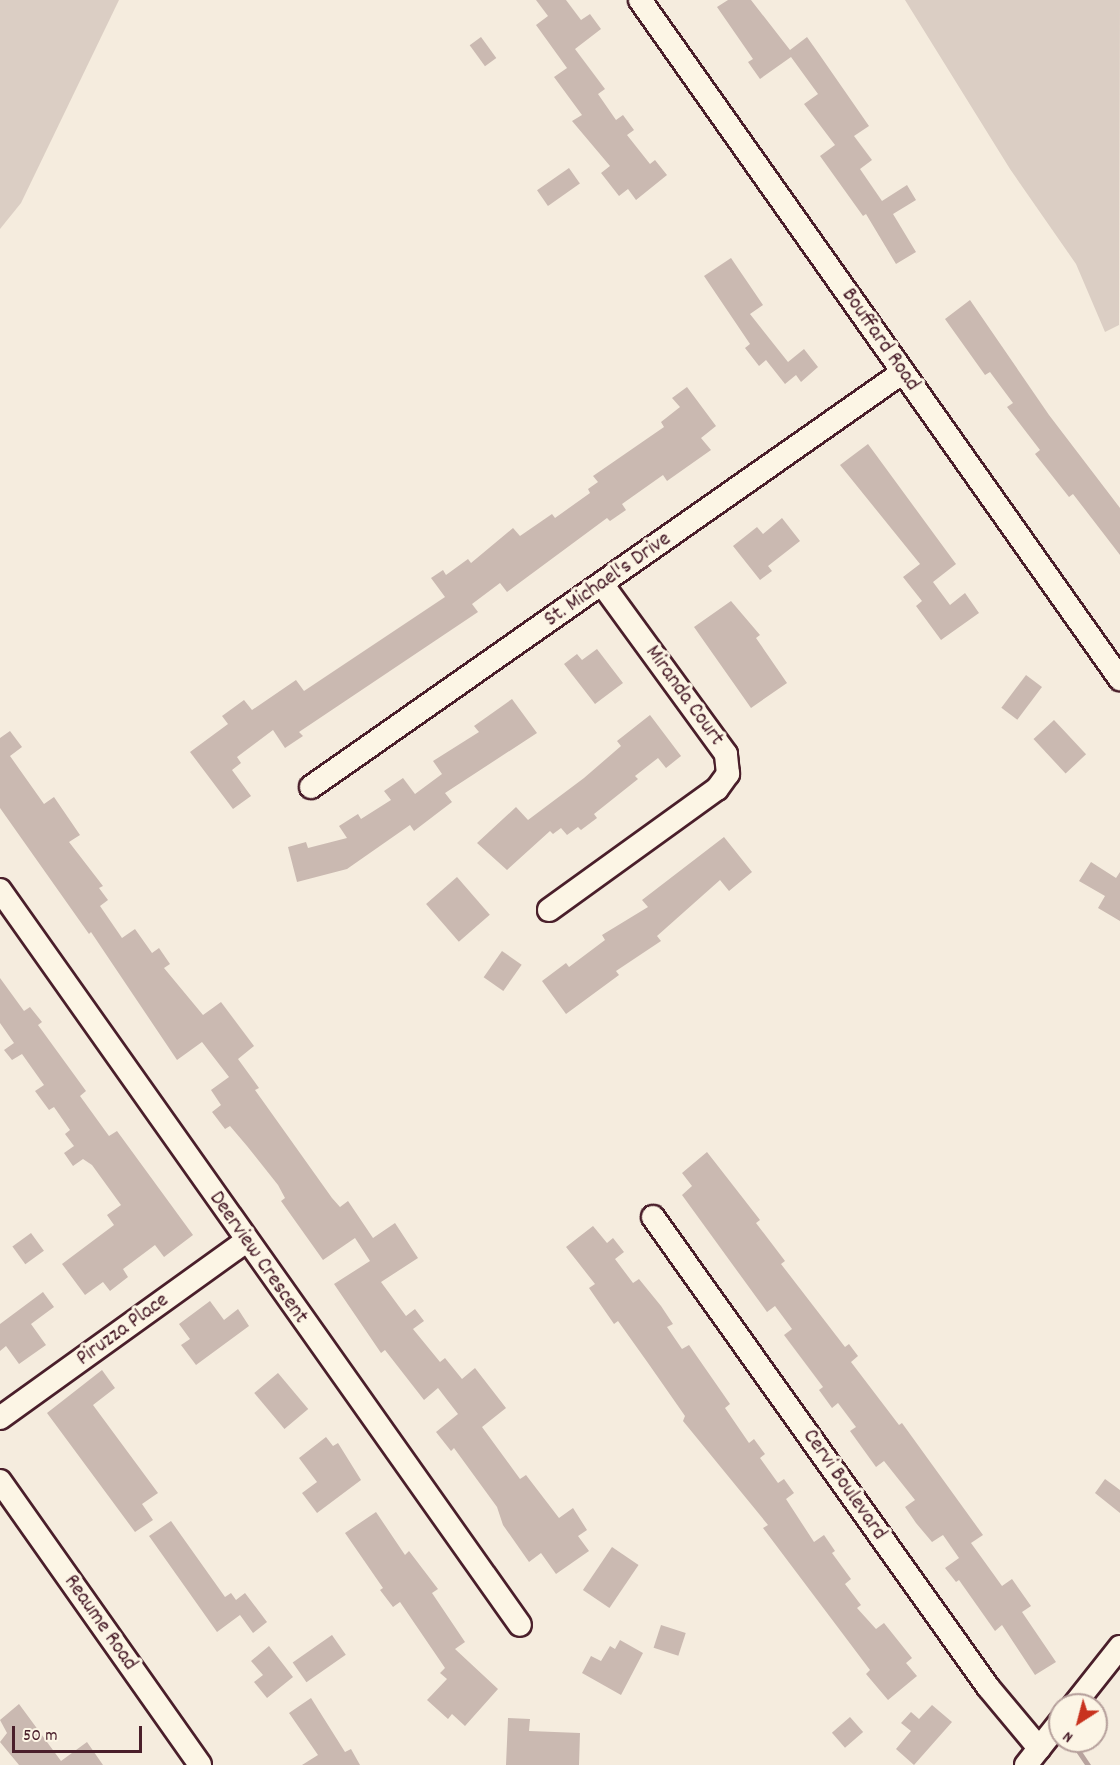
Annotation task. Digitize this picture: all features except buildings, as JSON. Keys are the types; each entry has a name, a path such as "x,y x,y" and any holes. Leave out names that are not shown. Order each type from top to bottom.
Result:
{"street":[{"name":"Bouffard Road","path":"640,0 1120,679"},
{"name":"St. Michael's Drive","path":"311,787 903,372"},
{"name":"Miranda Court","path":"549,910 717,789 728,774 726,754 602,584"},
{"name":"Deerview Crescent","path":"0,890 246,1242 520,1624"},
{"name":"Cervi Boulevard","path":"653,1217 988,1687 1033,1757"},
{"name":"Piruzza Place","path":"0,1418 246,1242"},
{"name":"Reaume Road","path":"0,1481 200,1765"},
{"path":"1084,1693 1120,1647"},
{"path":"1033,1757 1048,1738"}],"shaded area":[{"path":"0,0 119,0 21,203 0,229"},
{"path":"905,0 1120,0 1119,325 1105,332 1076,264 1010,169"}],"waterway":[{"path":"1080,1753 1088,1765"}]}
